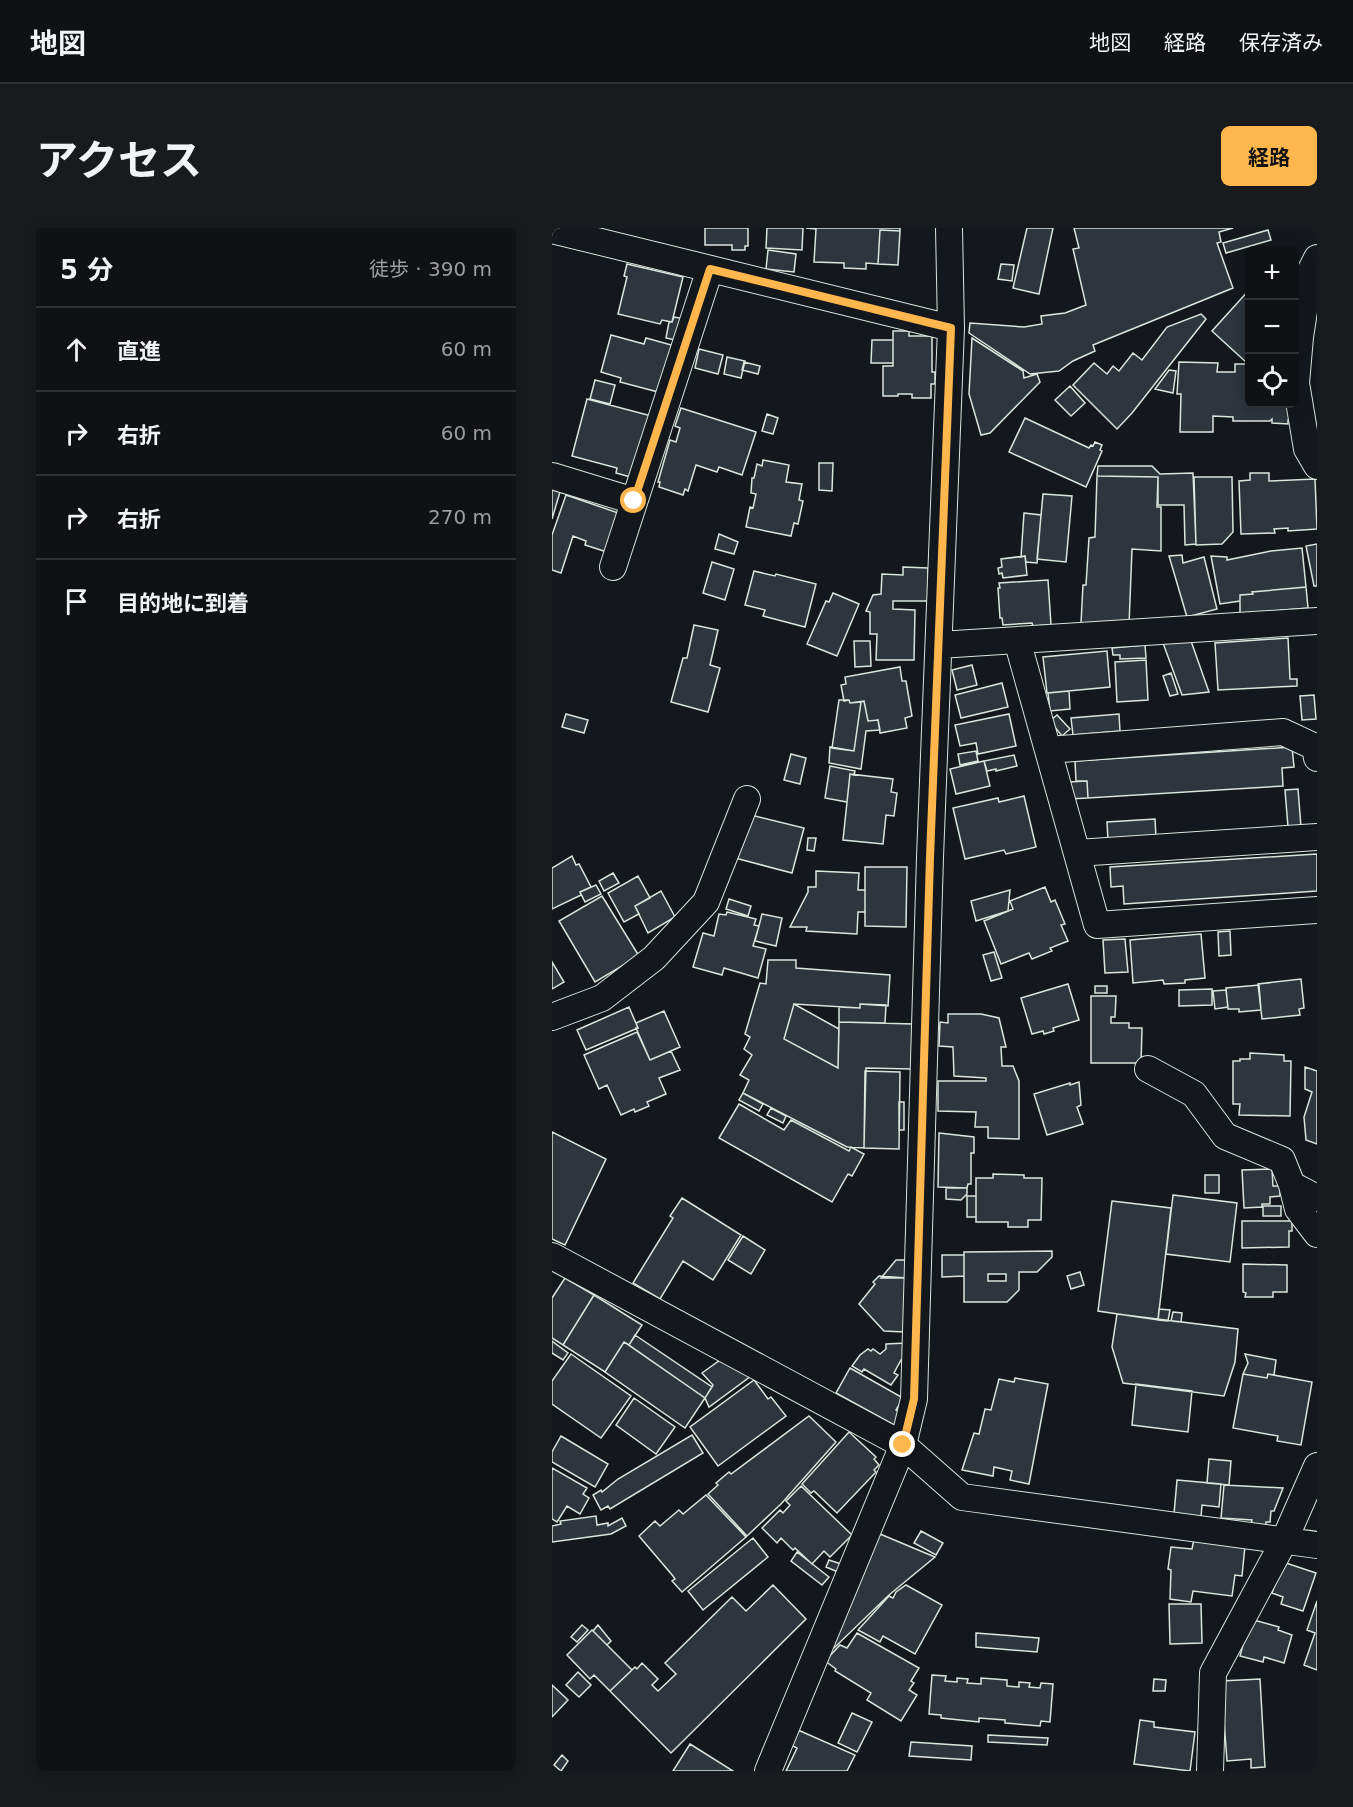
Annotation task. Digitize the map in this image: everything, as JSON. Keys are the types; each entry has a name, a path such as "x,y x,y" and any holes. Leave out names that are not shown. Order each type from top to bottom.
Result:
{"street":[{"path":"768,1771 903,1445 914,1399 951,328 949,228"},
{"path":"552,231 951,328"},
{"path":"1317,258 1310,272 1296,383 1307,449 1317,466"},
{"path":"613,567 710,269"},
{"path":"552,476 634,501"},
{"path":"939,645 1317,621"},
{"path":"1017,640 1098,925 1317,910"},
{"path":"1048,750 1282,732 1315,747 1317,758"},
{"path":"552,1017 602,998 654,958 706,902 747,799"},
{"path":"1077,853 1317,837"},
{"path":"1148,1069 1194,1094 1225,1136 1282,1160 1293,1185 1298,1209 1317,1234"},
{"path":"1293,1185 1317,1198"},
{"path":"552,1257 903,1445 962,1497 1317,1545"},
{"path":"1210,1771 1213,1673 1284,1541 1317,1466"}],"building":[{"path":"705,228 748,228 748,246 745,246 745,250 732,250 732,245 705,245"},
{"path":"767,228 803,228 802,250 766,248"},
{"path":"806,228 900,228 900,231 880,230 878,264 866,263 866,269 844,268 844,263 814,262 816,229"},
{"path":"1027,228 1053,228 1039,294 1013,288"},
{"path":"1074,228 1233,228 1219,232 1221,242 1217,243 1233,288 1093,345 1095,351 1073,361 1059,371 1030,374 969,333 970,323 1024,327 1042,324 1041,316 1065,313 1086,305 1073,249 1079,248"},
{"path":"880,230 900,231 898,265 878,264"},
{"path":"1268,230 1271,240 1226,253 1223,243"},
{"path":"768,250 796,254 794,272 766,269"},
{"path":"627,264 683,277 672,322 662,320 660,324 618,314 627,277 624,276"},
{"path":"1001,264 1014,265 1012,281 998,279"},
{"path":"1245,295 1245,361 1212,331"},
{"path":"1201,314 1206,319 1117,429 1073,385 1094,363 1107,374 1113,366 1119,371 1133,353 1142,360 1167,327"},
{"path":"674,317 685,319 680,341 666,338 669,322 672,322"},
{"path":"893,331 909,331 909,336 932,336 932,372 935,372 935,384 931,384 931,398 912,398 912,394 883,396 883,366 893,366"},
{"path":"611,335 644,344 646,338 675,346 662,393 620,382 621,378 601,372"},
{"path":"972,338 1023,371 1024,378 1037,374 1040,382 990,433 981,435 969,394"},
{"path":"872,340 893,340 893,363 871,363"},
{"path":"699,349 723,355 718,374 695,368"},
{"path":"727,357 745,361 741,378 724,374"},
{"path":"744,362 760,366 758,374 742,370"},
{"path":"1179,362 1218,363 1217,372 1235,372 1235,364 1245,364 1245,408 1292,408 1292,420 1288,420 1288,424 1272,423 1272,419 1270,421 1233,421 1233,417 1213,416 1213,432 1180,432 1181,394 1177,394"},
{"path":"1169,370 1176,371 1173,393 1155,389"},
{"path":"595,380 615,385 610,404 590,399"},
{"path":"1070,386 1085,403 1071,416 1055,400"},
{"path":"587,399 659,418 634,478 616,473 617,468 572,456"},
{"path":"681,408 756,432 742,475 719,467 717,472 696,465 688,491 685,489 683,495 659,487 660,482 658,482 670,440 676,442 680,428 675,426"},
{"path":"767,414 778,418 773,434 762,431"},
{"path":"1025,418 1089,448 1095,442 1102,445 1100,450 1102,451 1086,487 1009,452"},
{"path":"763,460 789,465 786,482 802,484 799,500 803,501 798,524 794,523 791,536 746,527 750,507 753,508 756,494 751,493 752,478 754,478 757,464 762,466"},
{"path":"819,463 833,463 832,491 819,490"},
{"path":"1098,466 1152,466 1160,474 1193,473 1196,544 1185,545 1184,505 1158,505 1158,477 1097,476"},
{"path":"1250,473 1269,473 1269,481 1315,479 1317,529 1288,531 1288,528 1274,529 1275,533 1241,534 1239,481 1250,480"},
{"path":"1097,476 1158,477 1157,507 1161,507 1161,551 1132,549 1129,625 1081,623 1089,538 1095,537"},
{"path":"1194,477 1232,477 1233,532 1222,544 1196,545"},
{"path":"552,489 560,492 552,519"},
{"path":"1043,494 1072,496 1066,562 1037,559"},
{"path":"566,495 624,515 610,553 585,545 586,541 573,536 561,573 552,570 552,535"},
{"path":"1024,513 1041,515 1037,563 1026,562 1025,556 1021,557"},
{"path":"719,534 738,542 734,554 715,549"},
{"path":"1317,544 1317,586 1314,586 1306,546"},
{"path":"1302,548 1306,587 1252,592 1253,594 1240,595 1240,601 1220,604 1211,556 1227,557 1227,560 1271,551"},
{"path":"1182,555 1183,563 1204,557 1217,609 1187,617 1169,556"},
{"path":"1025,556 1027,575 1003,578 1002,573 999,574 998,568 1002,567 1001,559"},
{"path":"712,562 734,569 725,600 703,593"},
{"path":"903,567 928,568 928,601 893,601 893,609 915,610 914,660 876,660 877,634 870,634 870,612 866,611 873,595 881,594 882,574 903,575"},
{"path":"754,571 816,584 805,627 763,616 765,610 745,605"},
{"path":"1048,580 1051,625 1033,626 1032,623 1003,625 1002,618 1000,618 999,583"},
{"path":"1306,587 1308,608 1240,614 1240,595"},
{"path":"833,593 859,604 837,656 807,644 826,601 829,602"},
{"path":"694,625 718,630 710,665 720,668 708,712 671,702 683,658 687,658"},
{"path":"1288,638 1290,679 1297,679 1297,686 1218,690 1215,643"},
{"path":"854,641 870,641 871,666 855,667"},
{"path":"1191,641 1209,692 1182,695 1163,643"},
{"path":"1145,645 1146,658 1120,659 1120,655 1113,655 1112,648"},
{"path":"1107,651 1110,687 1047,693 1043,657"},
{"path":"1146,660 1148,700 1117,702 1115,662"},
{"path":"972,665 977,685 957,690 952,670"},
{"path":"900,667 902,681 906,681 912,716 905,718 907,728 880,733 878,720 868,721 864,701 850,703 849,700 844,701 841,685 846,684 845,677"},
{"path":"1171,673 1178,694 1170,696 1163,676"},
{"path":"1002,683 1008,707 961,718 955,695"},
{"path":"1069,691 1070,709 1050,711 1048,693"},
{"path":"1314,695 1316,719 1302,720 1300,696"},
{"path":"839,700 849,700 850,703 861,702 854,751 832,748"},
{"path":"864,701 868,721 878,720 880,730 866,731 861,769 829,763 830,747 854,751 861,702"},
{"path":"566,714 588,720 584,733 562,727"},
{"path":"1009,714 1016,746 978,754 976,743 960,746 955,725"},
{"path":"1119,714 1120,731 1073,735 1071,718"},
{"path":"1057,715 1070,729 1062,736 1050,721"},
{"path":"1292,747 1294,767 1282,768 1283,786 1088,798 1087,781 1076,781 1075,761"},
{"path":"976,751 978,761 960,765 958,754"},
{"path":"791,754 806,758 800,784 784,780"},
{"path":"1014,755 1017,766 987,771 984,761"},
{"path":"984,761 990,786 956,794 950,769"},
{"path":"830,766 855,771 854,775 850,774 847,802 825,798"},
{"path":"850,774 893,779 891,792 897,793 894,816 886,815 883,844 843,840"},
{"path":"1087,781 1088,798 1068,799 1067,782"},
{"path":"1298,789 1301,827 1288,827 1285,790"},
{"path":"1024,796 1036,847 1006,854 1004,850 965,859 953,808 998,798 999,802"},
{"path":"747,814 804,828 792,873 735,858"},
{"path":"1155,819 1156,837 1108,840 1107,822"},
{"path":"808,838 816,838 814,851 807,850"},
{"path":"1317,854 1317,891 1124,904 1123,886 1111,887 1110,867"},
{"path":"572,856 591,887 580,892 581,895 552,909 552,868"},
{"path":"865,867 907,867 906,927 865,926"},
{"path":"816,871 859,873 858,890 865,890 865,912 858,912 857,934 806,931 807,927 790,927 808,892 808,887 816,887"},
{"path":"613,873 619,883 604,891 599,881"},
{"path":"638,876 650,898 635,906 639,914 624,922 608,893"},
{"path":"596,885 601,894 585,902 580,892"},
{"path":"1045,887 1051,902 1055,900 1065,924 1061,925 1068,941 1032,959 1029,953 1001,964 984,921 1013,909 1010,901"},
{"path":"1010,890 1008,911 976,921 971,901"},
{"path":"661,891 675,917 648,933 635,906"},
{"path":"602,896 639,956 595,982 559,921"},
{"path":"729,899 751,906 748,916 726,909"},
{"path":"727,912 756,919 754,925 759,926 753,946 766,949 758,978 724,968 722,975 693,967 703,933 714,936 719,914 726,915"},
{"path":"762,914 782,918 776,946 755,941"},
{"path":"1230,931 1231,955 1219,956 1218,932"},
{"path":"1201,934 1205,978 1185,980 1185,983 1164,984 1163,980 1133,983 1130,940"},
{"path":"1125,939 1128,972 1105,973 1103,940"},
{"path":"994,952 1002,978 991,981 983,955"},
{"path":"768,960 796,960 796,968 890,975 888,1006 860,1004 860,1008 794,1004 784,1039 838,1068 839,1022 913,1024 912,1069 866,1068 864,1148 847,1147 743,1093 749,1080 740,1075 752,1055 744,1049 750,1037 745,1034 760,983 766,984"},
{"path":"552,962 564,982 552,989"},
{"path":"1301,979 1304,1008 1299,1009 1300,1015 1262,1019 1258,984"},
{"path":"1068,984 1079,1020 1053,1028 1054,1031 1044,1034 1043,1031 1032,1034 1021,998"},
{"path":"1259,985 1261,1010 1239,1012 1239,1009 1228,1009 1226,988"},
{"path":"1095,986 1107,986 1107,993 1095,993"},
{"path":"1212,989 1212,1005 1179,1006 1179,990"},
{"path":"1226,990 1228,1007 1215,1009 1213,991"},
{"path":"1091,996 1116,996 1115,1017 1111,1017 1111,1023 1129,1023 1129,1028 1142,1028 1141,1063 1091,1063"},
{"path":"794,1004 839,1029 838,1068 784,1039"},
{"path":"860,1004 886,1005 885,1023 839,1022 839,1007 860,1008"},
{"path":"629,1007 638,1028 586,1050 577,1030"},
{"path":"664,1011 680,1047 650,1060 636,1023"},
{"path":"948,1014 981,1014 999,1018 1006,1047 1001,1047 1002,1066 1013,1066 1019,1081 1019,1139 988,1138 988,1127 975,1127 976,1112 938,1111 938,1081 986,1081 986,1078 954,1076 953,1047 939,1046 940,1022 948,1023"},
{"path":"637,1032 650,1060 671,1051 680,1070 659,1078 666,1094 647,1102 649,1106 621,1115 607,1085 599,1089 584,1055"},
{"path":"1250,1053 1284,1055 1284,1061 1291,1061 1290,1116 1239,1115 1240,1104 1233,1104 1233,1061 1250,1059"},
{"path":"1305,1067 1317,1071 1317,1144 1306,1140 1304,1117 1312,1092 1305,1089"},
{"path":"865,1071 900,1072 899,1149 864,1148"},
{"path":"1079,1082 1081,1105 1077,1107 1083,1124 1047,1135 1034,1094"},
{"path":"743,1093 763,1104 759,1111 739,1100"},
{"path":"899,1102 904,1102 904,1130 899,1130"},
{"path":"739,1104 784,1130 791,1120 849,1151 851,1147 864,1154 852,1176 848,1174 832,1202 719,1138"},
{"path":"771,1108 786,1116 783,1123 767,1115"},
{"path":"552,1132 606,1159 565,1245 552,1239"},
{"path":"939,1133 974,1137 974,1153 971,1153 971,1184 968,1184 967,1188 938,1187"},
{"path":"1272,1169 1273,1186 1280,1186 1280,1196 1270,1197 1270,1204 1262,1204 1262,1207 1244,1208 1242,1170"},
{"path":"993,1174 1042,1178 1041,1220 1028,1220 1028,1227 1008,1227 1008,1222 976,1222 976,1178 993,1178"},
{"path":"1205,1175 1219,1175 1219,1193 1205,1193"},
{"path":"946,1188 967,1188 967,1194 961,1200 946,1199"},
{"path":"1173,1195 1237,1203 1230,1262 1166,1254"},
{"path":"967,1196 976,1196 976,1217 967,1217"},
{"path":"682,1198 741,1235 713,1280 683,1261 660,1299 633,1283 673,1218 670,1216"},
{"path":"1112,1201 1171,1208 1158,1320 1098,1311"},
{"path":"1263,1206 1281,1206 1281,1216 1263,1216"},
{"path":"1242,1221 1292,1221 1292,1231 1289,1231 1289,1247 1242,1248"},
{"path":"743,1236 765,1250 751,1274 728,1260"},
{"path":"1052,1251 1052,1257 1037,1272 1019,1272 1019,1290 1007,1302 964,1302 964,1252","holes":["988,1274 1006,1274 1006,1281 988,1281"]},
{"path":"942,1255 964,1255 964,1276 942,1277"},
{"path":"896,1260 907,1260 906,1278 881,1278"},
{"path":"1243,1264 1287,1265 1287,1292 1273,1292 1273,1297 1245,1297"},
{"path":"1080,1272 1084,1285 1071,1289 1067,1276"},
{"path":"879,1276 906,1278 904,1332 884,1331 859,1304"},
{"path":"565,1278 594,1295 563,1345 552,1338 552,1298"},
{"path":"594,1295 642,1325 629,1345 624,1342 605,1372 563,1345"},
{"path":"1159,1309 1170,1310 1168,1321 1158,1320"},
{"path":"1173,1312 1182,1313 1181,1322 1171,1321"},
{"path":"1117,1314 1238,1329 1235,1362 1224,1396 1123,1383 1112,1347"},
{"path":"635,1335 712,1387 705,1398 629,1345"},
{"path":"552,1341 568,1353 563,1360 552,1353"},
{"path":"624,1342 705,1398 685,1428 605,1372"},
{"path":"906,1343 905,1360 901,1360 894,1373 898,1375 891,1385 864,1369 862,1372 852,1366 868,1349 871,1351 873,1349 880,1354 886,1349 886,1344"},
{"path":"571,1354 631,1396 601,1438 552,1404 552,1381"},
{"path":"1245,1354 1276,1360 1274,1375 1268,1374 1267,1378 1243,1374 1248,1363"},
{"path":"723,1358 751,1376 709,1407 705,1398 713,1385 702,1373"},
{"path":"850,1368 903,1398 896,1410 902,1414 896,1426 836,1393"},
{"path":"1243,1374 1267,1378 1268,1374 1312,1382 1301,1445 1277,1441 1278,1436 1233,1428"},
{"path":"1015,1378 1048,1384 1029,1484 1010,1480 1012,1471 994,1467 993,1476 962,1470 974,1433 979,1434 985,1409 991,1410 999,1379 1014,1382"},
{"path":"754,1380 768,1399 771,1397 786,1416 718,1466 690,1427"},
{"path":"1136,1384 1192,1391 1188,1432 1132,1425"},
{"path":"634,1398 675,1427 656,1454 616,1425"},
{"path":"809,1416 836,1442 781,1504 747,1536 708,1494 718,1485 716,1483 729,1472 731,1474"},
{"path":"849,1432 876,1457 874,1459 879,1465 874,1470 876,1472 837,1513 814,1491 811,1493 802,1484"},
{"path":"692,1435 703,1453 610,1509 608,1506 601,1510 593,1495 601,1490 602,1492 618,1479"},
{"path":"561,1436 608,1464 595,1487 552,1462 552,1452"},
{"path":"1209,1459 1231,1461 1229,1485 1207,1483"},
{"path":"552,1468 587,1488 583,1494 589,1498 580,1514 567,1506 557,1522 552,1519"},
{"path":"1177,1480 1221,1484 1219,1507 1202,1505 1201,1517 1174,1514"},
{"path":"1224,1485 1283,1488 1274,1511 1271,1511 1270,1522 1266,1522 1266,1525 1251,1524 1252,1520 1221,1518"},
{"path":"801,1486 852,1535 830,1557 824,1551 812,1564 781,1538 777,1543 762,1528 780,1510 783,1513 790,1505 786,1501"},
{"path":"706,1495 746,1537 682,1592 672,1581 675,1579 673,1576 639,1536 655,1521 660,1526 679,1510 683,1514"},
{"path":"596,1516 597,1525 608,1523 608,1526 622,1518 626,1526 611,1534 552,1542 552,1526 561,1524 560,1521"},
{"path":"921,1531 943,1543 936,1555 914,1543"},
{"path":"880,1534 935,1557 889,1595 834,1648 831,1647"},
{"path":"753,1538 768,1557 703,1610 688,1591"},
{"path":"1194,1539 1245,1546 1242,1576 1235,1575 1232,1596 1193,1591 1191,1602 1170,1599 1171,1570 1168,1569 1171,1547 1192,1549"},
{"path":"797,1552 829,1577 822,1585 791,1561"},
{"path":"829,1560 841,1564 838,1572 826,1567"},
{"path":"1283,1562 1316,1573 1303,1611 1281,1604 1283,1597 1272,1593"},
{"path":"773,1585 806,1619 671,1753 610,1691 642,1663 658,1679 652,1685 658,1691 676,1674 665,1663 732,1597 746,1611"},
{"path":"906,1585 942,1605 915,1654 883,1636 880,1642 858,1630 889,1596 893,1598 896,1592"},
{"path":"1317,1601 1317,1670 1304,1665 1315,1633 1307,1630"},
{"path":"1169,1604 1201,1604 1202,1643 1170,1644"},
{"path":"1250,1619 1279,1627 1278,1630 1292,1635 1284,1663 1264,1657 1263,1662 1240,1656"},
{"path":"582,1625 588,1630 577,1642 571,1637"},
{"path":"598,1625 611,1641 607,1645 593,1631"},
{"path":"592,1630 632,1670 610,1691 594,1675 590,1679 567,1655"},
{"path":"857,1633 919,1668 911,1681 914,1683 909,1690 917,1695 901,1721 867,1700 871,1693 835,1671 836,1669 825,1661 840,1645 847,1648"},
{"path":"976,1633 1039,1638 1037,1652 976,1647"},
{"path":"578,1672 591,1685 579,1697 566,1685"},
{"path":"932,1675 946,1676 945,1681 957,1682 957,1678 968,1679 967,1683 981,1684 981,1678 1007,1680 1007,1686 1019,1687 1019,1682 1030,1683 1029,1687 1040,1688 1041,1683 1053,1684 1050,1722 1041,1721 1040,1726 979,1718 979,1722 941,1718 941,1715 929,1714"},
{"path":"1154,1679 1166,1680 1165,1691 1153,1691"},
{"path":"1260,1679 1265,1767 1251,1768 1251,1759 1227,1761 1221,1681"},
{"path":"552,1685 568,1700 552,1717"},
{"path":"852,1713 872,1722 857,1752 838,1743"},
{"path":"1140,1720 1154,1722 1154,1727 1195,1732 1190,1771 1134,1764"},
{"path":"798,1730 855,1755 847,1771 786,1771 797,1748 791,1745"},
{"path":"988,1735 1048,1738 1047,1745 988,1742"},
{"path":"911,1742 972,1746 971,1760 909,1756"},
{"path":"690,1744 733,1771 673,1771"},
{"path":"562,1755 568,1761 561,1771 554,1765"}],"route":[{"path":"634,501 710,269 951,328 930,857 914,1399 903,1445"}]}
